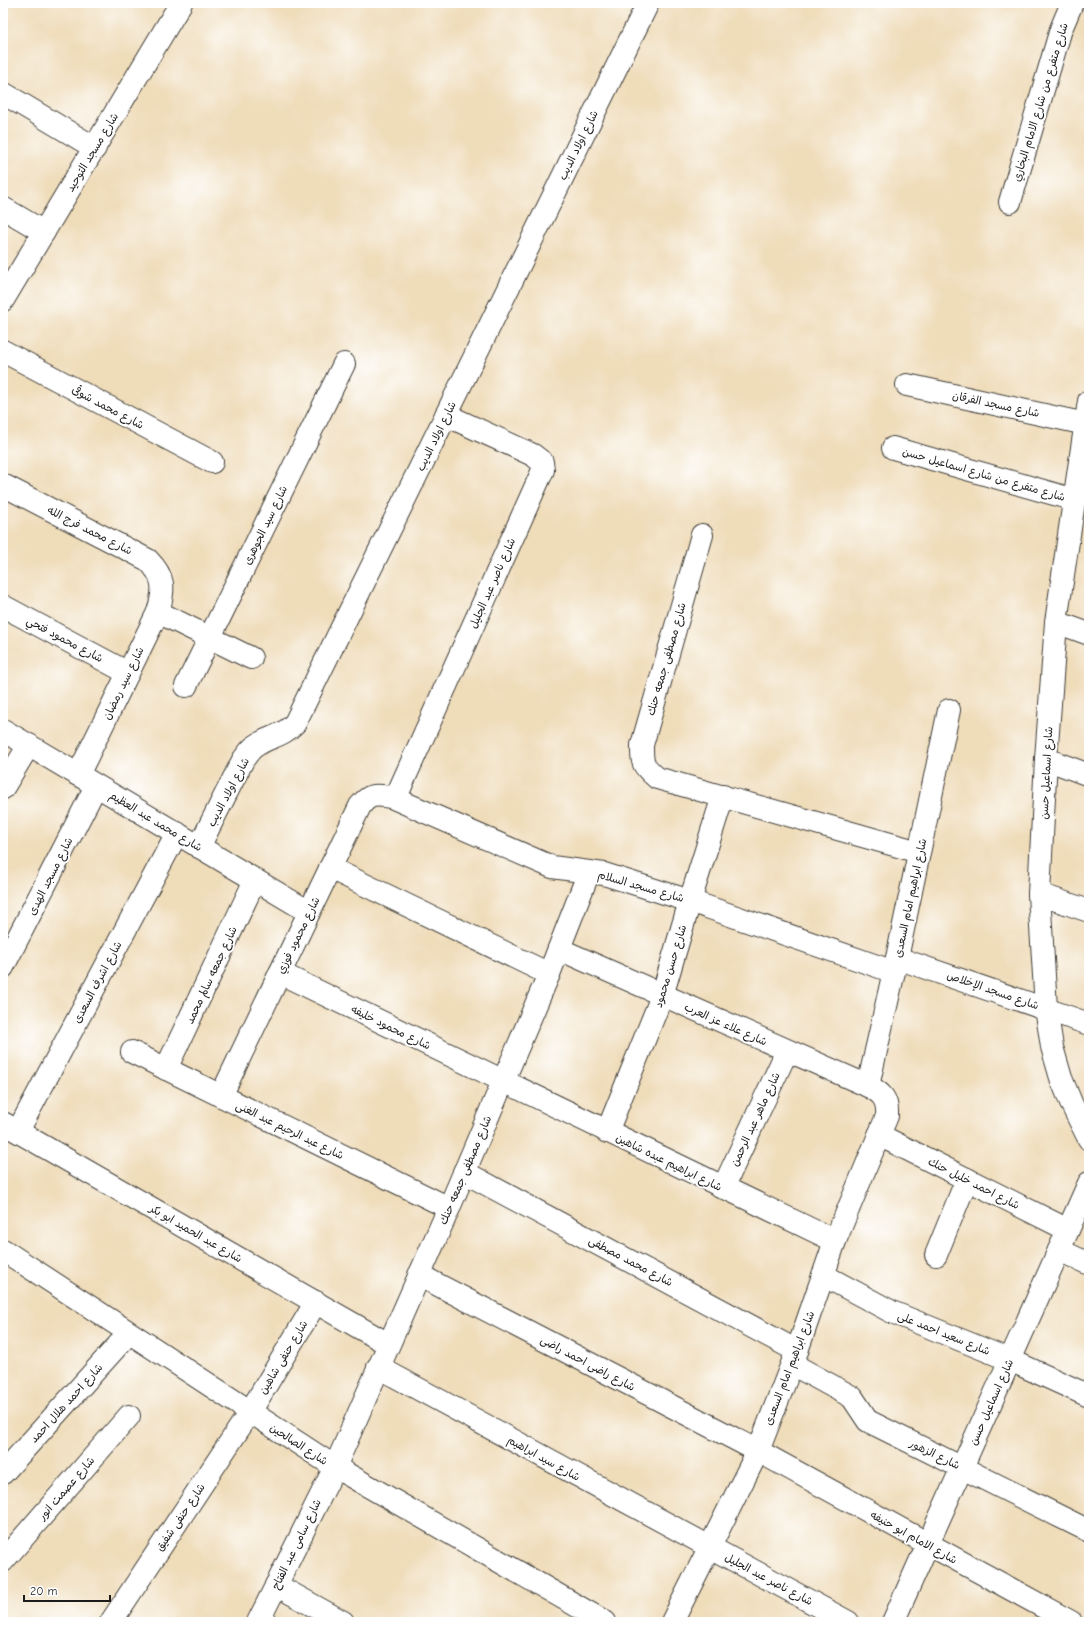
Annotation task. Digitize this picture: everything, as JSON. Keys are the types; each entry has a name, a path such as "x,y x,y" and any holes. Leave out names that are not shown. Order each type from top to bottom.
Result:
{"street":[{"name":"شارع مسجد التوحيد","path":"3,300 181,3"},
{"name":"شارع اولاد الديب","path":"199,847 243,760 252,748 287,731 295,722 648,3"},
{"name":"شارع متفرع من شارع الامام البخاري","path":"1010,202 1061,29 1072,3"},
{"path":"3,93 95,148"},
{"path":"3,208 44,232"},
{"name":"شارع محمد شوقى","path":"3,351 212,462"},
{"name":"شارع سيد الجوهرى","path":"186,686 344,364"},
{"name":"شارع مسجد الفرقان","path":"907,385 1086,424"},
{"name":"شارع اسماعيل حسن","path":"1089,401 1086,424 1086,453 1079,509 1056,622 1046,759 1039,894 1046,1008 1052,1047 1061,1078 1072,1105 1089,1139"},
{"name":"شارع ناصر عبد الجليل","path":"391,797 398,793 543,470 542,462 533,455 446,415"},
{"name":"شارع متفرع من شارع اسماعيل حسن","path":"893,448 1079,509"},
{"name":"شارع محمد فرج الله","path":"3,485 148,560 158,570 163,588"},
{"name":"شارع مصطفى جمعه حنك","path":"702,535 642,745 642,759 644,767 657,778 723,796"},
{"name":"شارع سيد رمضان","path":"87,780 128,673 158,612 162,600 163,588"},
{"name":"شارع محمود فتحي","path":"3,606 128,673"},
{"path":"158,612 251,658"},
{"path":"1056,622 1089,634"},
{"name":"شارع ابراهيم امام السعدى","path":"868,1086 896,965 949,710"},
{"name":"شارع محمد عبد العظيم","path":"3,730 309,912"},
{"path":"3,788 29,745"},
{"path":"1046,759 1089,774"},
{"name":"شارع مسجد الهدى","path":"3,967 87,780"},
{"name":"شارع محمود فوزي","path":"221,1096 360,806 366,798 374,795 391,797"},
{"path":"723,796 919,852"},
{"name":"شارع حسن محمود","path":"606,1132 662,996 723,796"},
{"name":"شارع مسجد السلام","path":"391,797 552,867 604,874 896,965"},
{"name":"شارع اشرف السعدى","path":"10,1127 177,834"},
{"path":"330,868 549,974"},
{"name":"شارع مصطفى جمعه حنك","path":"335,1467 503,1082 549,974 589,872"},
{"name":"شارع جمعه سالم محمد","path":"166,1069 255,880"},
{"path":"1039,894 1089,911"},
{"name":"شارع علاء عز العرب","path":"559,949 662,996 868,1086 877,1091 887,1106"},
{"name":"شارع مسجد الإخلاص","path":"896,965 1046,1008 1089,1024"},
{"name":"شارع محمود خليفه","path":"280,973 503,1082"},
{"name":"شارع ماهر عبد الرحمن","path":"723,1188 787,1051"},
{"name":"شارع عبد الرحيم عبد الغنى","path":"132,1052 449,1208"},
{"name":"شارع ابراهيم عبده شاهين","path":"503,1082 835,1242"},
{"name":"شارع ابراهيم امام السعدى","path":"672,1622 758,1452 794,1358 835,1242 887,1116 887,1106"},
{"name":"شارع عبد الحميد ابو بكر","path":"10,1127 388,1344"},
{"name":"شارع احمد خليل حنك","path":"879,1135 1068,1230"},
{"name":"شارع محمد مصطفى","path":"464,1172 794,1358"},
{"path":"936,1255 967,1179"},
{"name":"شارع اسماعيل حسن","path":"893,1622 1089,1183"},
{"path":"1060,1250 1089,1264"},
{"name":"شارع الصالحين","path":"7,1260 129,1333 335,1467 605,1622"},
{"name":"شارع راضى احمد راضى","path":"419,1275 758,1452"},
{"name":"شارع سعيد احمد على","path":"823,1275 892,1312 1010,1360 1089,1396"},
{"name":"شارع حنفى شاهين","path":"250,1412 316,1302"},
{"name":"شارع احمد هلال احمد","path":"3,1473 129,1333"},
{"name":"شارع الزهور","path":"794,1358 852,1397 868,1421 1089,1530"},
{"name":"شارع سيد ابراهيم","path":"378,1367 710,1548"},
{"name":"شارع حنفى شفيق","path":"111,1622 250,1412"},
{"name":"شارع عصمت انور","path":"3,1561 129,1416"},
{"name":"شارع الامام ابو حنيفه","path":"758,1452 1071,1622"},
{"name":"شارع سامى عبد الفتاح","path":"258,1622 335,1467"},
{"name":"شارع ناصر عبد الجليل","path":"710,1548 848,1622"},
{"path":"276,1585 344,1622"}]}
